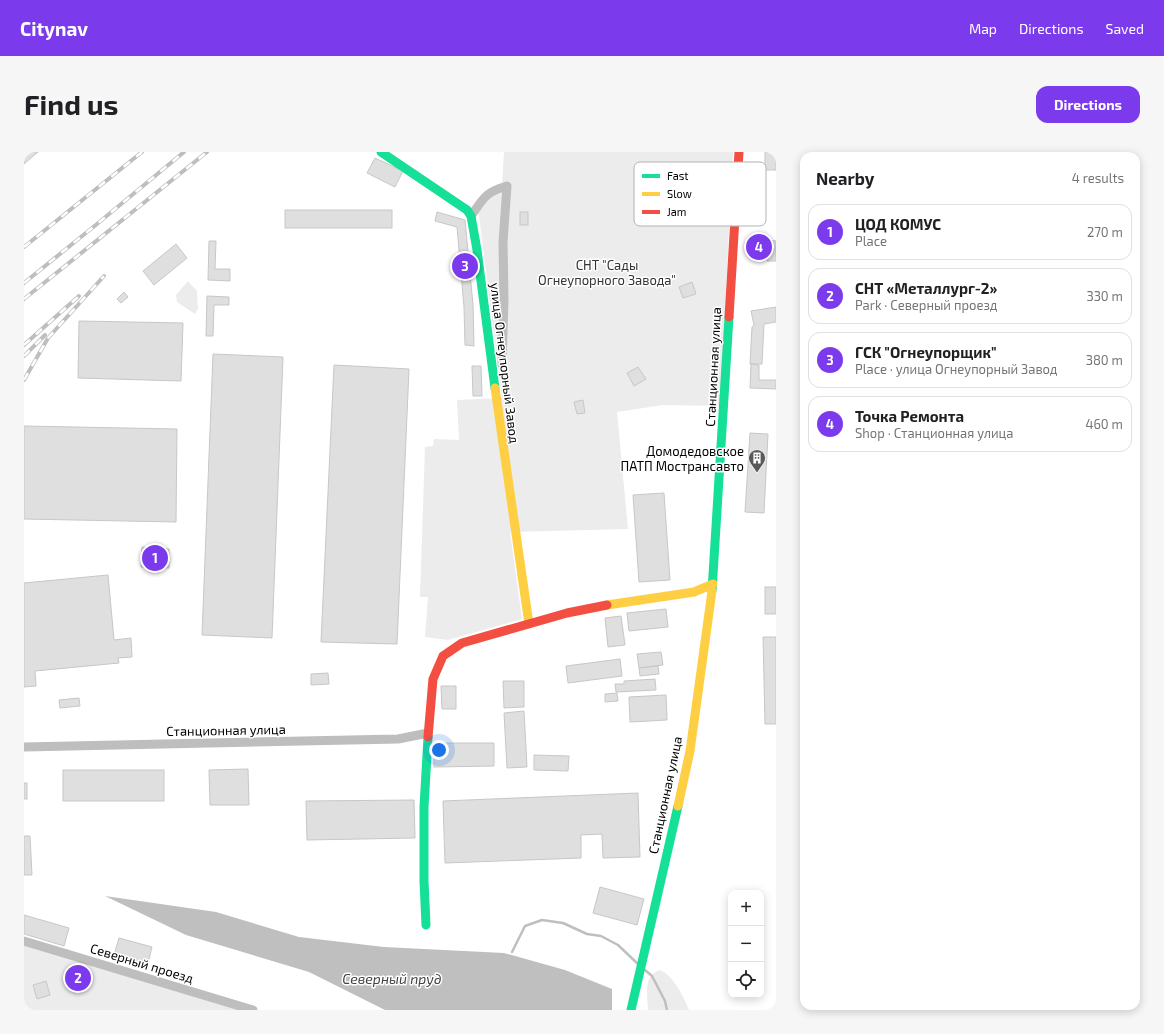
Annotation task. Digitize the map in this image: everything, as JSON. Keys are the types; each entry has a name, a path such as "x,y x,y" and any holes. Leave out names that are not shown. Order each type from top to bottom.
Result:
{"street":[{"path":"381,152 467,210 471,216 487,194 507,186 503,242 504,300 502,364"},
{"name":"Станционная улица","path":"738,162 739,152"},
{"name":"улица Огнеупорный Завод","path":"471,216 529,624"},
{"name":"Станционная улица","path":"631,1010 690,751 712,584 734,226"},
{"path":"426,925 424,881 424,807 428,733 433,679 443,656 462,643 529,624 609,605 694,592 712,584"},
{"name":"Станционная улица","path":"24,747 398,739 428,733"},
{"name":"Северный проезд","path":"24,941 253,1010"}],"green space":[{"name":"СНТ \"Сады Огнеупорного Завода\"","path":"504,152 733,152 732,162 634,162 634,226 729,226 720,406 663,405 617,412 628,529 510,532 522,619 448,640 425,637 428,597 420,597 425,447 433,446 434,439 459,440 457,400 502,398 478,208 502,186"},
{"path":"188,281 197,291 198,309 195,314 177,302 176,295"},
{"path":"24,945 239,1010 24,1010"},
{"path":"660,970 674,981 689,1010 648,1010 648,982 654,973"}],"water":[{"name":"Северный пруд","path":"105,896 216,912 299,937 384,947 504,953 565,970 612,989 612,1010 385,1010 309,972 186,935"}],"building":[{"path":"24,152 38,152 24,164"},
{"path":"765,152 776,152 776,170 766,170"},
{"path":"375,158 403,171 395,187 367,173"},
{"path":"285,210 392,210 392,228 285,228"},
{"path":"437,212 465,220 473,305 474,346 465,345 464,307 457,227 435,221"},
{"path":"520,212 528,212 528,225 520,225"},
{"path":"758,238 768,238 768,256 758,256"},
{"path":"768,240 776,241 776,261 767,261"},
{"path":"209,241 216,241 215,269 230,269 230,281 208,280"},
{"path":"176,244 187,258 154,285 143,271"},
{"path":"692,282 696,294 683,298 679,287"},
{"path":"124,292 128,297 121,303 117,299"},
{"path":"207,296 229,297 229,305 214,305 213,336 206,336"},
{"path":"776,307 776,322 764,324 762,364 750,364 752,327 754,325 751,311"},
{"path":"79,321 183,323 181,381 78,378"},
{"path":"213,354 283,357 272,638 202,635"},
{"path":"751,364 759,365 759,380 776,380 776,389 750,388"},
{"path":"334,365 409,369 397,644 321,642"},
{"path":"472,366 481,366 482,396 473,396"},
{"path":"638,367 646,379 634,386 627,373"},
{"path":"583,400 585,413 577,414 574,402"},
{"path":"24,426 177,429 176,522 24,519"},
{"name":"Домодедовское ПАТП Мострансавто","path":"750,433 768,434 764,513 745,512"},
{"path":"664,493 670,580 639,582 633,495"},
{"path":"142,547 169,549 169,568 141,567"},
{"path":"108,575 114,640 131,638 132,657 118,658 119,663 35,671 36,686 24,687 24,583"},
{"path":"765,587 776,587 776,614 765,614"},
{"path":"666,609 668,627 629,631 627,613"},
{"path":"621,616 625,645 608,647 605,618"},
{"path":"763,637 776,637 776,724 765,724"},
{"path":"661,652 663,665 639,668 637,654"},
{"path":"620,659 622,676 568,683 566,666"},
{"path":"658,666 659,674 640,676 639,668"},
{"path":"328,673 329,684 311,685 311,674"},
{"path":"655,679 656,690 616,692 615,684 624,684 624,681"},
{"path":"503,681 524,681 524,707 504,708"},
{"path":"441,686 456,686 456,709 442,709"},
{"path":"617,693 618,701 605,702 605,694"},
{"path":"666,695 667,720 630,722 629,697"},
{"path":"79,698 80,706 60,708 59,700"},
{"path":"524,711 527,767 507,768 504,713"},
{"path":"434,743 494,743 494,766 434,767"},
{"path":"534,755 569,756 568,771 534,770"},
{"path":"248,769 249,805 210,805 209,770"},
{"path":"63,770 164,770 164,801 63,801"},
{"path":"24,783 27,783 27,799 24,799"},
{"path":"638,793 640,857 603,858 602,834 581,835 581,858 445,863 443,801"},
{"path":"414,800 415,838 307,840 306,801"},
{"path":"24,836 30,836 32,875 24,875"},
{"path":"600,887 644,899 637,925 593,913"},
{"path":"24,915 69,928 64,946 24,934"},
{"path":"119,938 152,947 147,967 113,958"},
{"path":"46,981 50,995 37,999 33,985"}],"waterway":[{"path":"512,952 525,926 542,920 563,923 587,934 601,936 618,945 638,964"},
{"path":"645,970 652,976 665,1001 667,1010"}],"railway":[{"path":"24,247 142,152"},
{"path":"24,283 184,152"},
{"path":"24,299 207,152"},
{"path":"24,380 48,338 104,276"},
{"path":"24,345 79,296"},
{"path":"24,356 45,335"}],"traffic: fast":[{"path":"381,152 467,210 471,216 477,250 495,388"},
{"path":"712,591 729,317"},
{"path":"426,925 424,881 424,807 428,737"},
{"path":"631,1010 678,806"}],"traffic: slow":[{"path":"495,388 529,624"},
{"path":"607,605 694,592 713,584"},
{"path":"678,806 690,751 712,591"}],"traffic: jam":[{"path":"738,162 739,152"},
{"path":"729,317 735,226"},
{"path":"428,737 433,679 443,656 462,643 567,613 607,605"}],"place":[{"name":"Точка Ремонта","path":"759,247"},
{"name":"ГСК \"Огнеупорщик\"","path":"465,266"},
{"name":"Домодедовское ПАТП Мострансавто","path":"757,473"},
{"name":"ЦОД КОМУС","path":"155,558"},
{"name":"СНТ «Металлург-2»","path":"78,978"}]}
